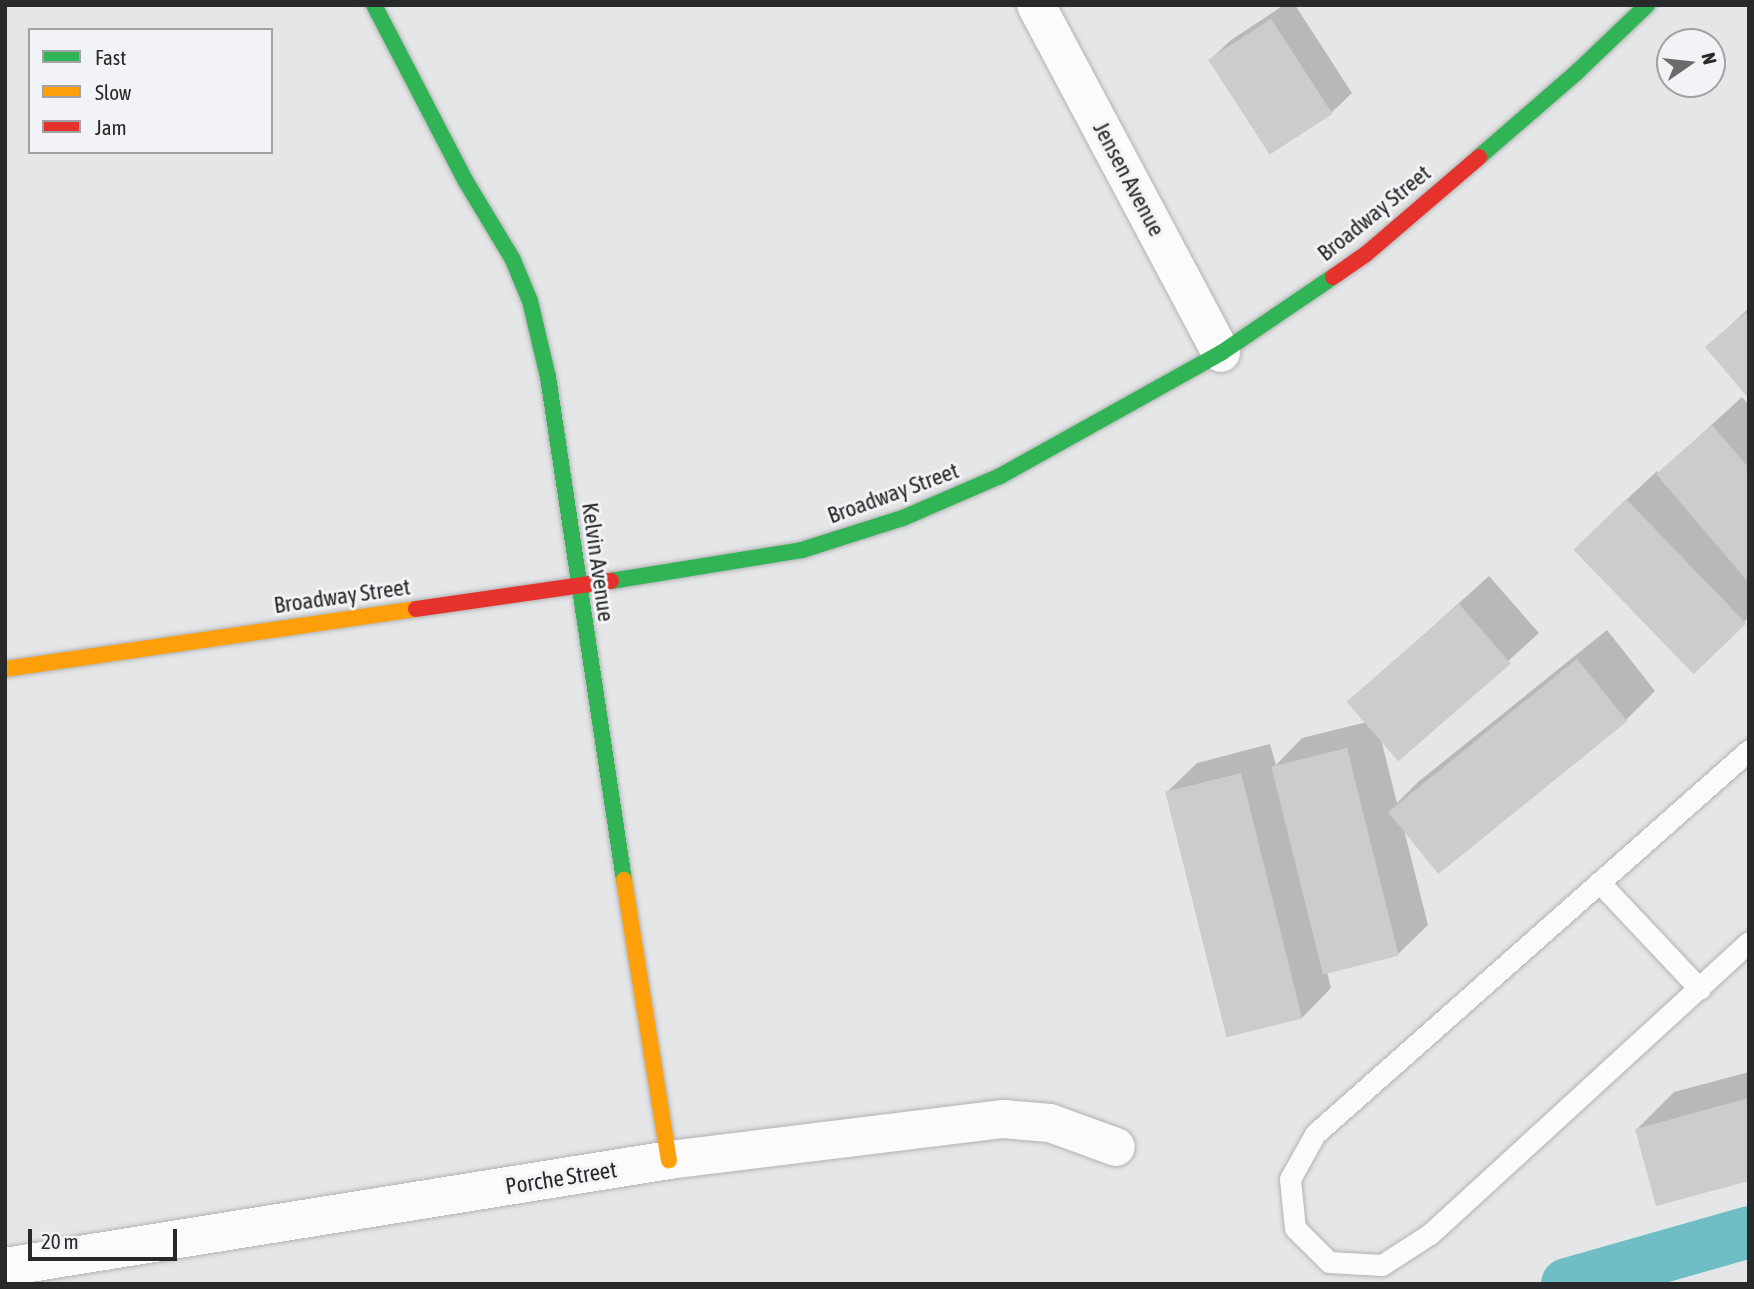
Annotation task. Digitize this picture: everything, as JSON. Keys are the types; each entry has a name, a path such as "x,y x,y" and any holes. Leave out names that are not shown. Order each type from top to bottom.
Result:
{"street":[{"name":"Kelvin Avenue","path":"374,5 465,180 513,260 530,301 548,377 577,584 669,1160"},
{"name":"Jensen Avenue","path":"1036,5 1221,353"},
{"name":"Broadway Street","path":"5,669 788,552 904,519 1000,476 1221,353 1366,254 1577,72 1647,5"},
{"name":"Porche Street","path":"5,1268 669,1160 1003,1119 1050,1123 1116,1147"}],"lane":[{"path":"1749,750 1315,1134 1290,1179 1295,1228 1329,1262 1382,1265 1430,1234 1749,943"},
{"path":"1599,882 1700,989"}],"building":[{"path":"1271,19 1333,114 1270,155 1208,60"},
{"path":"1749,310 1749,399 1705,347"},
{"path":"1712,425 1749,468 1749,583 1656,474"},
{"path":"1626,499 1746,623 1694,674 1573,550"},
{"path":"1459,604 1511,664 1398,761 1347,702"},
{"path":"1577,659 1627,721 1438,874 1388,812"},
{"path":"1347,748 1399,956 1323,975 1271,767"},
{"path":"1241,773 1302,1018 1227,1037 1165,792"},
{"path":"1749,1098 1749,1181 1656,1206 1635,1129"}],"waterway":[{"path":"1567,1284 1749,1232"}],"traffic: fast":[{"path":"374,5 465,180 513,260 530,301 548,377 624,880"},
{"path":"1479,157 1577,72 1647,5"},
{"path":"611,581 802,550 903,518 1000,476 1221,353 1333,277"}],"traffic: slow":[{"path":"5,669 416,609"},
{"path":"624,880 669,1160"}],"traffic: jam":[{"path":"1333,277 1366,254 1479,157"},
{"path":"416,609 611,581"}]}
